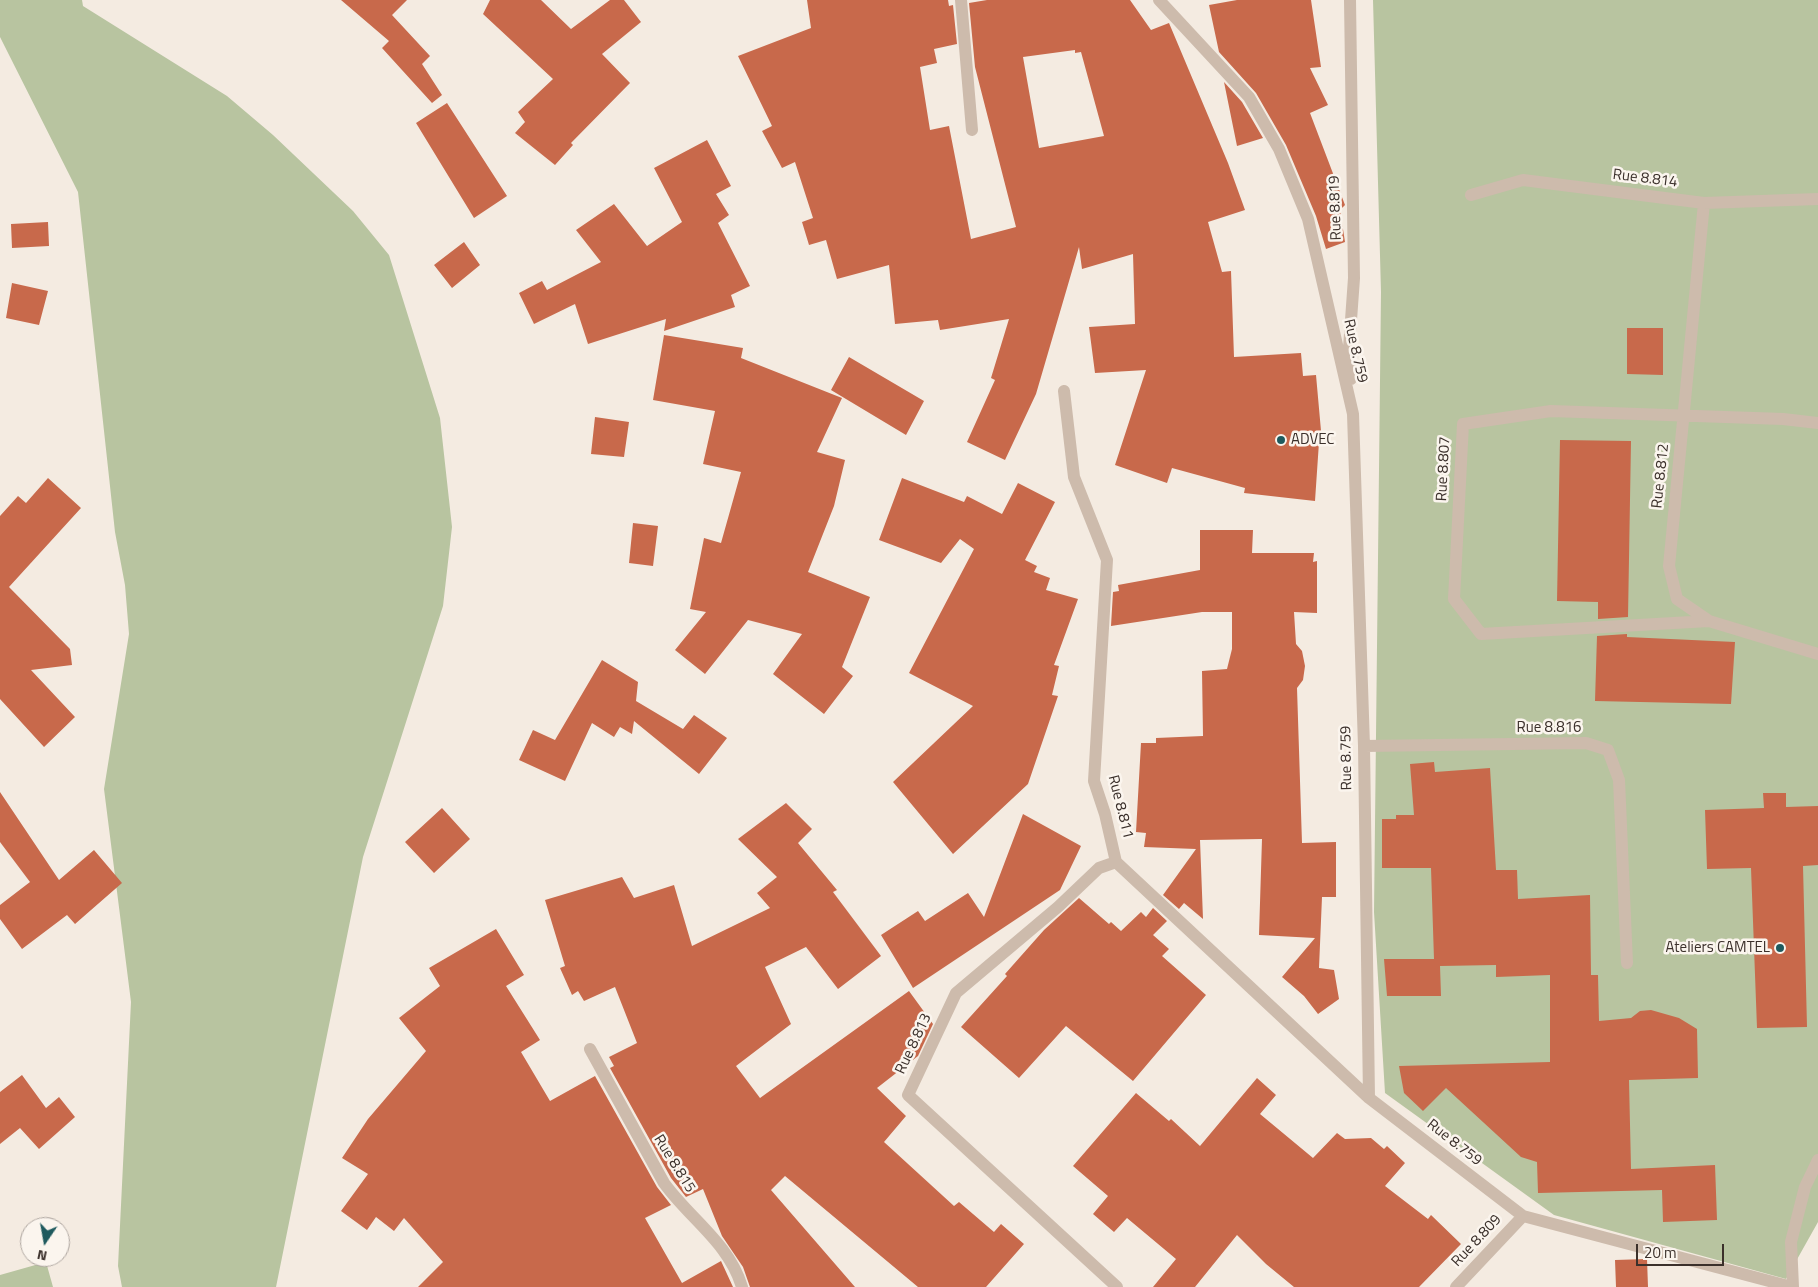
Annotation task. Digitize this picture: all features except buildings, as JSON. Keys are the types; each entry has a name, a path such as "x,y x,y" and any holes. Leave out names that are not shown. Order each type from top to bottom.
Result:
{"street":[{"path":"962,0 972,130"},
{"name":"Rue 8.759","path":"1159,0 1249,97 1279,149 1308,219 1353,414 1364,746 1369,1098 1522,1216 1792,1287"},
{"name":"Rue 8.819","path":"1350,0 1354,278 1349,348 1353,414"},
{"name":"Rue 8.814","path":"1471,195 1523,180 1704,203 1818,199"},
{"name":"Rue 8.812","path":"1704,203 1669,566 1677,600 1710,621 1818,654"},
{"name":"Rue 8.811","path":"1064,391 1074,477 1107,560 1094,781 1105,814 1116,862 1369,1098"},
{"name":"Rue 8.807","path":"1710,621 1481,634 1454,600 1463,424 1551,410 1783,419 1818,423"},
{"name":"Rue 8.816","path":"1364,746 1586,743 1608,750 1619,780 1627,963"},
{"name":"Rue 8.813","path":"1116,862 1099,868 1058,907 956,994 908,1095 1117,1287"},
{"name":"Rue 8.815","path":"590,1049 664,1183 682,1206 713,1235 728,1255 742,1287"},
{"path":"1792,1287 1790,1242 1805,1187 1818,1160"},
{"name":"Rue 8.809","path":"1456,1287 1522,1216"}],"green space":[{"path":"0,0 82,0 83,6 227,96 273,135 353,211 389,255 440,418 452,527 443,606 363,857 276,1287 122,1287 118,1266 131,1002 104,789 129,634 125,585 115,532 78,192 0,37"},
{"path":"1373,0 1818,0 1818,1222 1786,1279 1554,1215 1385,1093 1374,912 1381,292"},
{"path":"28,1267 47,1267 53,1287 0,1287 0,1275"}],"place":[{"name":"ADVEC","path":"1281,440"},
{"name":"Ateliers CAMTEL","path":"1780,948"}]}
